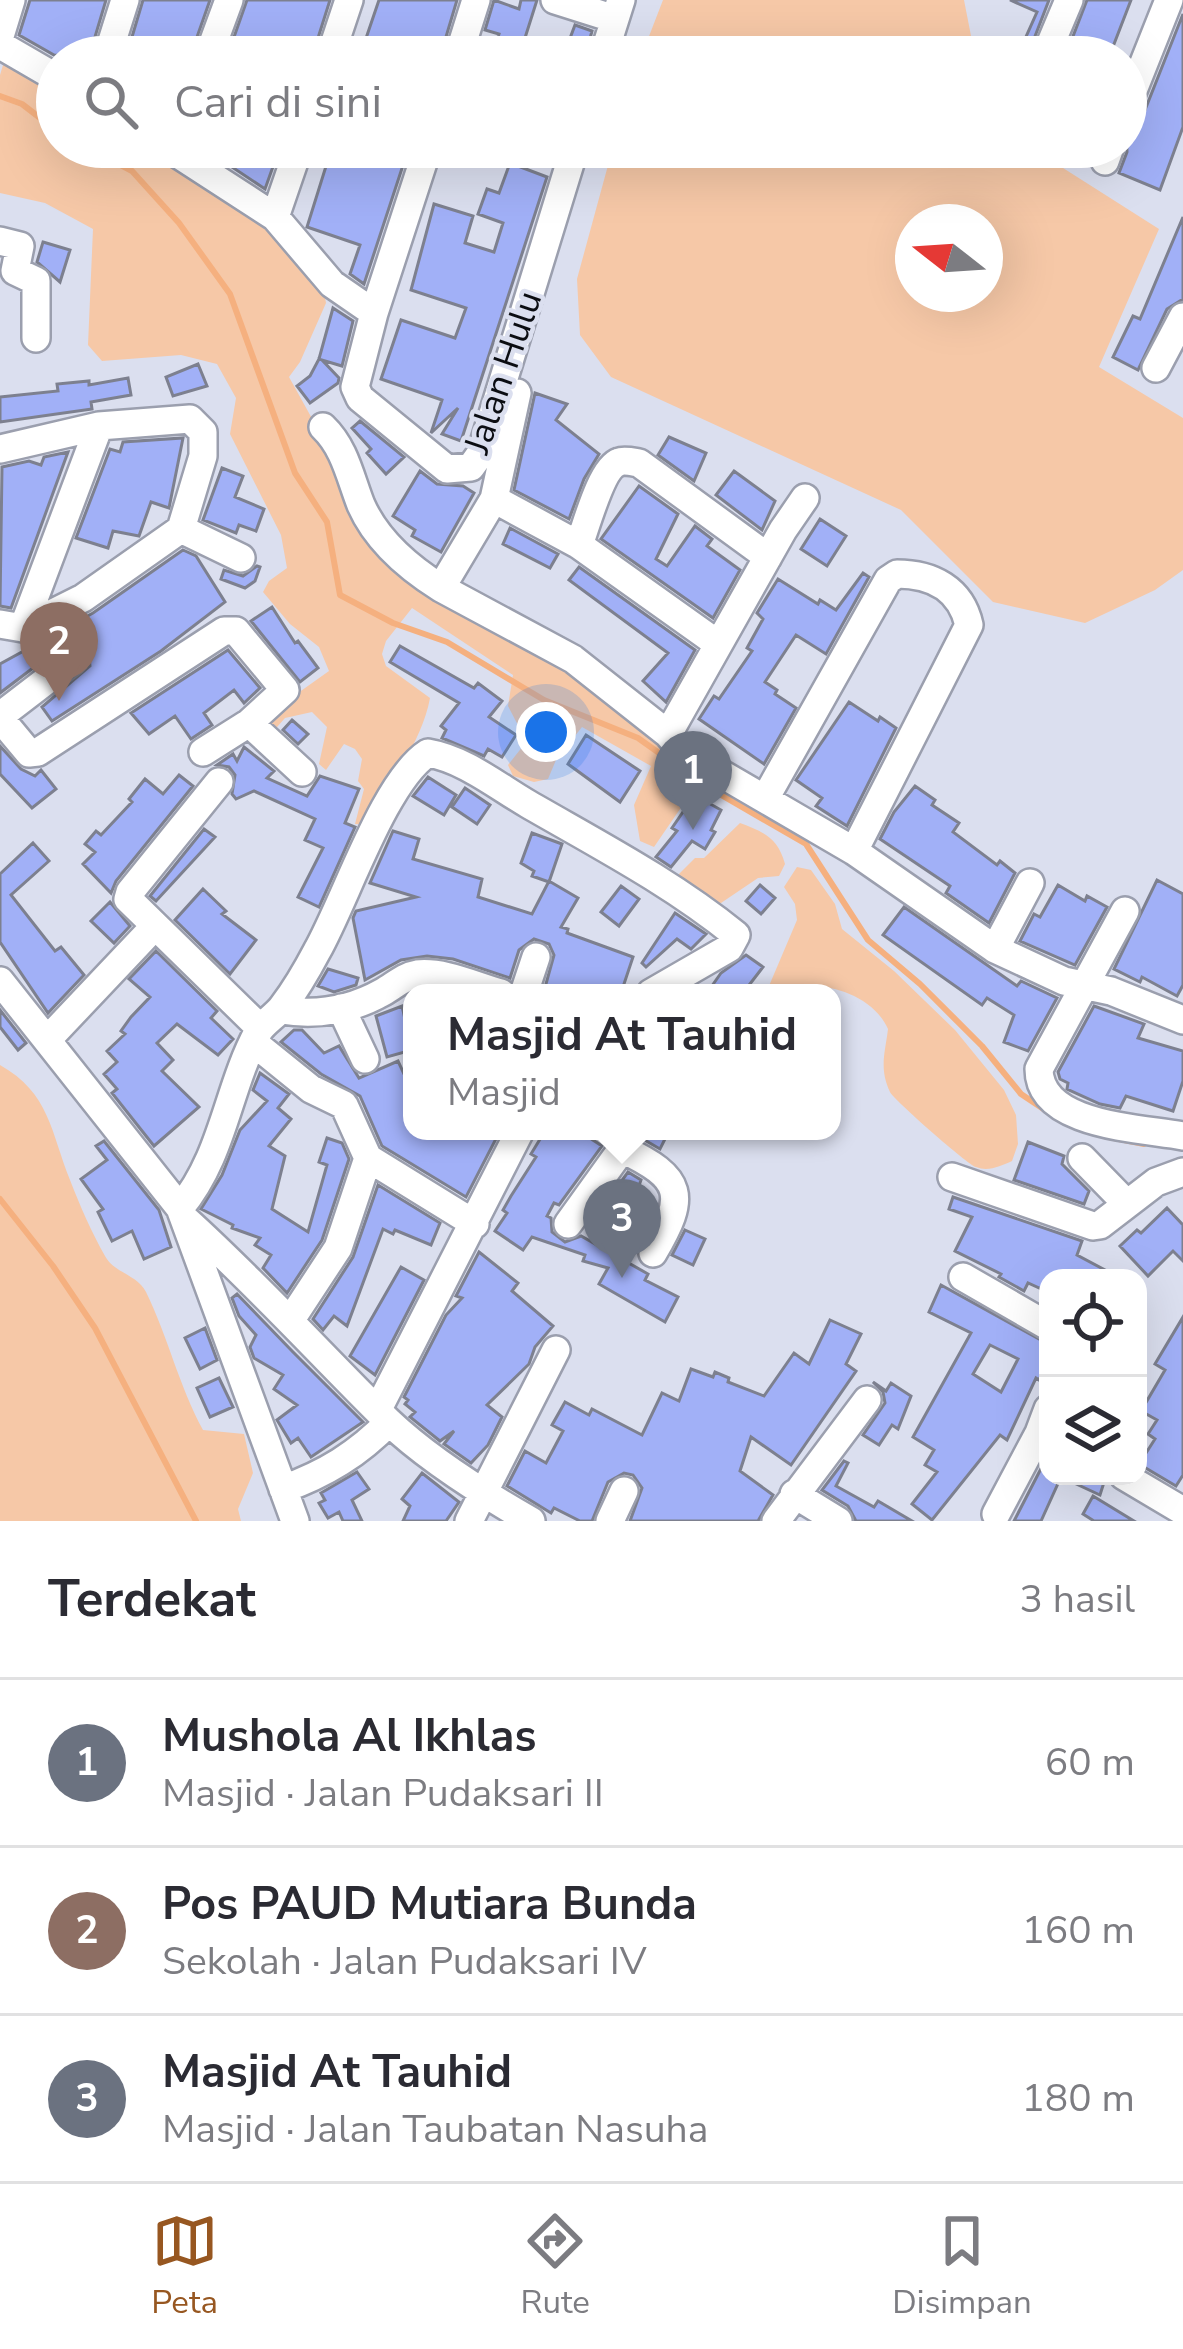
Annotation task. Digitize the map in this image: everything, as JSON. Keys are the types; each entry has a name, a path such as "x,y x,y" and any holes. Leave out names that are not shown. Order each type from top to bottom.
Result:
{"street":[{"path":"0,36 11,0"},
{"path":"113,36 125,0"},
{"path":"216,36 230,0"},
{"path":"337,36 350,0"},
{"path":"465,36 476,0"},
{"path":"555,0 618,10"},
{"path":"1054,36 1069,0"},
{"path":"1147,56 1170,0 1183,5"},
{"path":"0,45 36,66"},
{"path":"201,168 275,217 332,284 374,313 421,168"},
{"path":"275,217 292,168"},
{"name":"Jalan Hulu","path":"374,313 355,380 360,398 447,469 472,467 481,453 569,168"},
{"path":"0,241 20,246 8,269 37,281 36,338"},
{"path":"1156,368 1180,333"},
{"path":"441,588 494,499 518,393"},
{"path":"0,449 99,426 190,418 199,425 202,456 181,529 83,598 12,626"},
{"path":"12,626 99,426"},
{"path":"323,427 337,440 373,526 410,568 573,659 684,752 854,851 995,949 1183,1020"},
{"path":"579,545 600,488 612,466 622,460 639,464 768,557"},
{"path":"668,734 805,498"},
{"path":"494,499 579,545 718,644"},
{"path":"181,529 241,558"},
{"path":"766,797 888,580 897,574 936,581 958,596 969,625 854,851"},
{"path":"73,661 0,717 29,753 38,752 228,630 241,634 285,690 249,723 203,752"},
{"path":"249,723 302,772"},
{"path":"181,1212 225,1126 265,1027 316,953 373,830 407,772 428,753 443,755 473,772 691,901 736,935 736,940 665,984"},
{"path":"219,782 130,892 131,904 265,1027 311,1089 344,1105 368,1158 475,1224"},
{"path":"995,949 1030,883"},
{"path":"1125,911 1039,1069 1044,1094 1085,1118 1183,1136"},
{"path":"49,1038 154,927"},
{"path":"527,984 536,957"},
{"path":"265,1027 341,1008 381,993 411,974 433,974 469,984"},
{"path":"0,981 181,1212 384,1416 482,1492 531,1521"},
{"path":"341,1008 365,1059"},
{"path":"284,1489 350,1457 384,1416 424,1313 516,1140"},
{"path":"568,1225 624,1140 661,1169 674,1192 673,1219 653,1253"},
{"path":"290,1321 338,1248 368,1158"},
{"path":"1082,1158 1125,1202"},
{"path":"952,1177 1093,1226 1156,1182 1183,1172"},
{"path":"181,1212 295,1521"},
{"path":"963,1277 1039,1320"},
{"path":"469,1521 556,1350"},
{"path":"776,1521 867,1400"},
{"path":"996,1514 1039,1437"},
{"path":"1139,1485 1183,1511"},
{"path":"610,1521 624,1491"},
{"path":"794,1494 838,1521"}],"shaded area":[{"path":"663,0 964,0 971,36 649,36"},
{"path":"6,55 36,69 36,168 181,168 275,225 323,287 326,303 289,377 366,516 518,640 612,703 648,737 704,774 654,847 640,841 634,805 651,766 582,727 556,760 548,779 534,782 513,776 508,765 523,746 522,733 508,706 513,675 412,608 386,641 382,654 386,666 430,698 412,747 367,825 355,824 364,789 358,781 362,759 344,744 326,770 319,764 327,727 312,712 285,718 270,735 232,748 265,705 298,693 329,671 319,647 290,624 263,592 287,568 281,535 230,434 236,398 217,364 181,355 102,361 88,345 93,229 45,203 0,193 0,75"},
{"path":"607,168 1063,168 1159,229 1099,367 1183,418 1183,570 1155,590 1085,623 993,602 901,510 611,377 580,335 577,279"},
{"path":"740,823 769,837 785,864 779,876 758,878 721,903 709,901 676,877"},
{"path":"797,867 811,870 835,904 842,929 955,1030 1004,1090 1016,1115 1018,1144 1012,1161 990,1169 976,1167 890,1092 884,1068 888,1029 875,1010 841,991 841,984 770,984 797,920 795,904 784,887"},
{"path":"0,1065 39,1101 105,1256 146,1292 203,1430 244,1434 253,1473 238,1509 241,1521 0,1521"}],"building":[{"path":"30,0 106,0 95,36 36,36 36,45 19,35"},
{"path":"143,0 210,0 197,36 132,36"},
{"path":"247,0 330,0 319,36 234,36"},
{"path":"379,0 457,0 446,36 367,36"},
{"path":"494,0 519,9 521,0 537,0 526,36 498,36 485,30"},
{"path":"1010,0 1049,0 1035,36 1026,36 1037,12"},
{"path":"1087,0 1131,0 1117,36 1073,36"},
{"path":"1183,14 1183,127 1160,190 1119,173 1121,168 1147,168 1147,105"},
{"path":"575,25 592,31 591,36 571,36"},
{"path":"234,168 272,168 265,189"},
{"path":"325,168 402,168 364,284 350,274 360,245 307,227"},
{"path":"508,168 547,177 461,441 442,434 458,408 431,433 442,400 381,379 401,320 455,338 466,308 411,290 434,204 473,216 465,243 494,252 503,223 478,214 487,189 499,193"},
{"path":"1183,217 1183,299 1167,309 1138,370 1113,357 1133,316 1140,319"},
{"path":"43,242 70,250 60,282 37,262"},
{"path":"333,308 353,321 342,366 322,360 339,378 338,383 310,403 297,386 310,376 319,359"},
{"path":"198,364 207,386 173,396 166,377"},
{"path":"128,378 131,395 91,402 92,409 0,422 0,397 58,391 57,384 89,381 89,385"},
{"path":"535,393 567,404 556,420 599,454 569,519 514,490"},
{"path":"360,421 404,457 386,474 352,428"},
{"path":"669,437 706,453 694,481 658,455"},
{"path":"183,438 169,508 151,502 139,536 113,531 108,548 76,538 110,449 120,452 123,442"},
{"path":"68,452 11,608 0,606 2,467 29,461 41,465 44,457"},
{"path":"222,468 243,476 235,497 264,509 256,531 239,525 236,533 203,520"},
{"path":"420,471 437,484 463,486 474,493 441,552 412,536 415,530 393,516"},
{"path":"734,471 775,501 762,530 716,495"},
{"path":"639,486 678,514 656,559 667,566 695,526 712,539 707,546 740,570 713,618 601,539"},
{"path":"820,519 846,536 827,566 801,549"},
{"path":"510,528 558,554 550,568 503,544"},
{"path":"183,550 196,556 225,602 161,651 52,721 42,707 90,666 88,650 81,644 62,646 0,693 0,664 93,613"},
{"path":"257,566 255,581 245,588 221,579 224,570 243,576"},
{"path":"579,567 695,650 666,702 643,681 668,653 569,580"},
{"path":"863,573 869,577 826,654 796,635 765,682 796,708 764,764 699,719 752,651 747,648 763,619 757,613 778,579 836,610"},
{"path":"272,607 318,668 300,682 251,621"},
{"path":"400,646 474,688 478,683 502,701 489,717 516,735 502,757 488,749 484,756 442,738 446,730 441,726 459,703 390,662"},
{"path":"228,650 260,688 244,703 234,690 204,713 212,725 191,739 175,716 149,734 131,713"},
{"path":"849,702 896,728 847,826 816,806 822,798 796,780"},
{"path":"292,720 308,734 298,744 283,730"},
{"path":"586,735 640,771 620,802 568,764"},
{"path":"0,746 21,769 35,776 41,770 56,789 32,808 0,774"},
{"path":"244,747 274,771 267,778 307,796 320,776 359,789 345,823 355,827 319,907 298,897 323,848 305,840 315,819 254,791 236,799 232,794 235,775 229,767 217,765 233,754 237,761"},
{"path":"179,775 193,786 111,893 83,864 95,852 85,844 96,831 101,835 132,802 129,799 145,779 163,794"},
{"path":"428,777 456,795 444,815 413,796"},
{"path":"915,786 935,800 932,805 959,823 953,832 1015,873 989,923 946,893 950,886 880,839"},
{"path":"465,788 490,805 477,824 452,807"},
{"path":"698,797 721,810 711,830 715,832 705,849 692,841 671,867 656,857 677,831 672,828 683,812 689,815"},
{"path":"204,829 215,837 156,901 150,896"},
{"path":"393,831 419,839 413,859 482,879 478,897 532,914 549,881 578,898 561,927 567,933 633,957 624,984 546,984 554,955 549,944 534,939 519,950 510,978 453,959 427,956 401,960 365,980 353,918 356,911 416,897 370,883"},
{"path":"532,833 562,844 549,882 532,876 534,871 521,863"},
{"path":"33,843 49,861 11,895 55,951 61,947 84,975 48,1013 0,942 0,874"},
{"path":"1157,880 1183,894 1183,985 1177,996 1142,977 1140,982 1114,969"},
{"path":"760,885 775,898 761,914 746,901"},
{"path":"1058,885 1107,907 1075,965 1020,941"},
{"path":"621,886 639,899 619,926 601,912"},
{"path":"203,889 226,911 222,914 256,940 230,974 175,920"},
{"path":"110,902 130,926 114,943 91,921"},
{"path":"904,907 1017,986 1021,981 1057,998 1028,1051 1004,1042 1014,1015 987,998 982,1005 883,935"},
{"path":"675,913 706,934 691,949 677,939 646,967 642,963"},
{"path":"156,951 217,1011 211,1018 233,1039 218,1055 177,1024 157,1043 173,1060 162,1071 199,1107 154,1146 112,1093 117,1089 104,1074 117,1062 107,1051 150,997 129,979"},
{"path":"746,955 763,967 750,984 713,984"},
{"path":"328,969 358,978 356,985 334,992 318,986"},
{"path":"402,1006 403,1053 387,1057 376,1016"},
{"path":"1094,1006 1144,1024 1138,1038 1183,1051 1183,1081 1173,1111 1126,1096 1120,1108 1100,1104 1067,1089 1068,1083 1058,1072"},
{"path":"0,1010 26,1043 18,1050 0,1027"},
{"path":"294,1030 302,1030 324,1053 339,1046 359,1078 398,1061 403,1072 403,1140 495,1140 466,1197 382,1146 360,1096 321,1074 281,1042"},
{"path":"260,1073 289,1094 278,1108 291,1119 269,1146 285,1156 272,1209 308,1232 327,1165 319,1162 327,1138 342,1143 349,1159 322,1240 287,1293 263,1268 271,1255 255,1245 260,1238 201,1209 222,1175 240,1130 267,1101 253,1090"},
{"path":"540,1140 593,1140 602,1146 559,1205 554,1203 547,1216 552,1232 565,1242 581,1236 678,1297 665,1322 599,1284 608,1268 583,1261 585,1255 532,1237 523,1250 495,1231 536,1157 531,1154"},
{"path":"104,1141 159,1210 171,1247 144,1259 132,1231 112,1241 98,1212 103,1209 81,1179 107,1160 96,1146"},
{"path":"1028,1142 1064,1156 1062,1164 1089,1191 1084,1204 1014,1180"},
{"path":"628,1172 641,1180 630,1211 648,1218 641,1237 594,1219"},
{"path":"378,1185 440,1223 431,1245 383,1229 347,1326 334,1316 323,1330 313,1319 353,1257"},
{"path":"953,1197 1082,1241 1077,1255 1103,1269 1039,1269 1039,1288 1028,1283 1024,1291 955,1251 972,1217 949,1209"},
{"path":"1167,1208 1183,1225 1183,1261 1173,1251 1148,1276 1147,1269 1120,1246 1137,1230 1141,1233"},
{"path":"685,1230 705,1239 693,1265 672,1255"},
{"path":"479,1252 518,1283 512,1291 553,1326 535,1347 529,1364 487,1405 502,1417 488,1445 471,1463 444,1444 454,1431 440,1441 410,1417 415,1412 404,1397 446,1315 462,1298 456,1296"},
{"path":"401,1267 424,1280 375,1375 350,1356"},
{"path":"941,1285 1039,1339 1039,1380 1036,1378 1007,1440 1000,1435 932,1520 912,1504 937,1472 925,1465 934,1450 913,1437 971,1333 929,1312","holes":["990,1345 1018,1359 1001,1392 973,1374"]},
{"path":"237,1294 363,1422 311,1457 298,1438 291,1443 277,1420 297,1405 274,1389 283,1375 254,1358 250,1347 256,1335 239,1316 232,1298"},
{"path":"1183,1317 1183,1475 1176,1486 1147,1469 1147,1452 1155,1439 1148,1434 1157,1420 1147,1414 1147,1401 1165,1370 1155,1364"},
{"path":"830,1320 861,1334 846,1364 856,1371 791,1465 751,1437 740,1471 773,1495 758,1521 630,1521 642,1488 633,1475 624,1473 608,1482 592,1521 580,1521 554,1508 551,1513 507,1486 525,1451 546,1463 563,1431 552,1425 565,1402 589,1415 592,1409 642,1435 662,1393 679,1401 691,1369 713,1377 715,1372 764,1396 794,1353 809,1364"},
{"path":"205,1328 217,1360 200,1369 185,1338"},
{"path":"219,1378 233,1407 210,1417 197,1388"},
{"path":"873,1382 886,1391 891,1383 911,1396 898,1429 892,1425 879,1445 863,1435 885,1403 883,1392"},
{"path":"844,1461 848,1463 836,1486 874,1507 878,1501 912,1521 856,1521 848,1506 822,1490"},
{"path":"357,1472 369,1489 352,1500 362,1521 343,1521 339,1512 328,1518 319,1503 325,1500 321,1493"},
{"path":"1039,1472 1039,1485 1057,1485 1041,1521 1014,1521"},
{"path":"422,1473 459,1502 446,1521 403,1521 410,1506 402,1499"},
{"path":"1078,1485 1103,1485 1100,1495"},
{"path":"1093,1496 1134,1521 1094,1521 1083,1514"}],"waterway":[{"path":"0,96 36,115"},
{"path":"126,168 179,223 230,294 295,473 327,522 340,595 393,623 447,642 544,700 638,738 704,785 806,844 868,940 982,1046 1021,1094 1048,1112"},
{"path":"1104,1136 1144,1144"},
{"path":"0,1199 95,1328 196,1521"}],"place":[{"name":"Pos PAUD Mutiara Bunda","path":"59,701"},
{"name":"Mushola Al Ikhlas","path":"693,830"},
{"name":"Masjid At Tauhid","path":"622,1278"}]}
